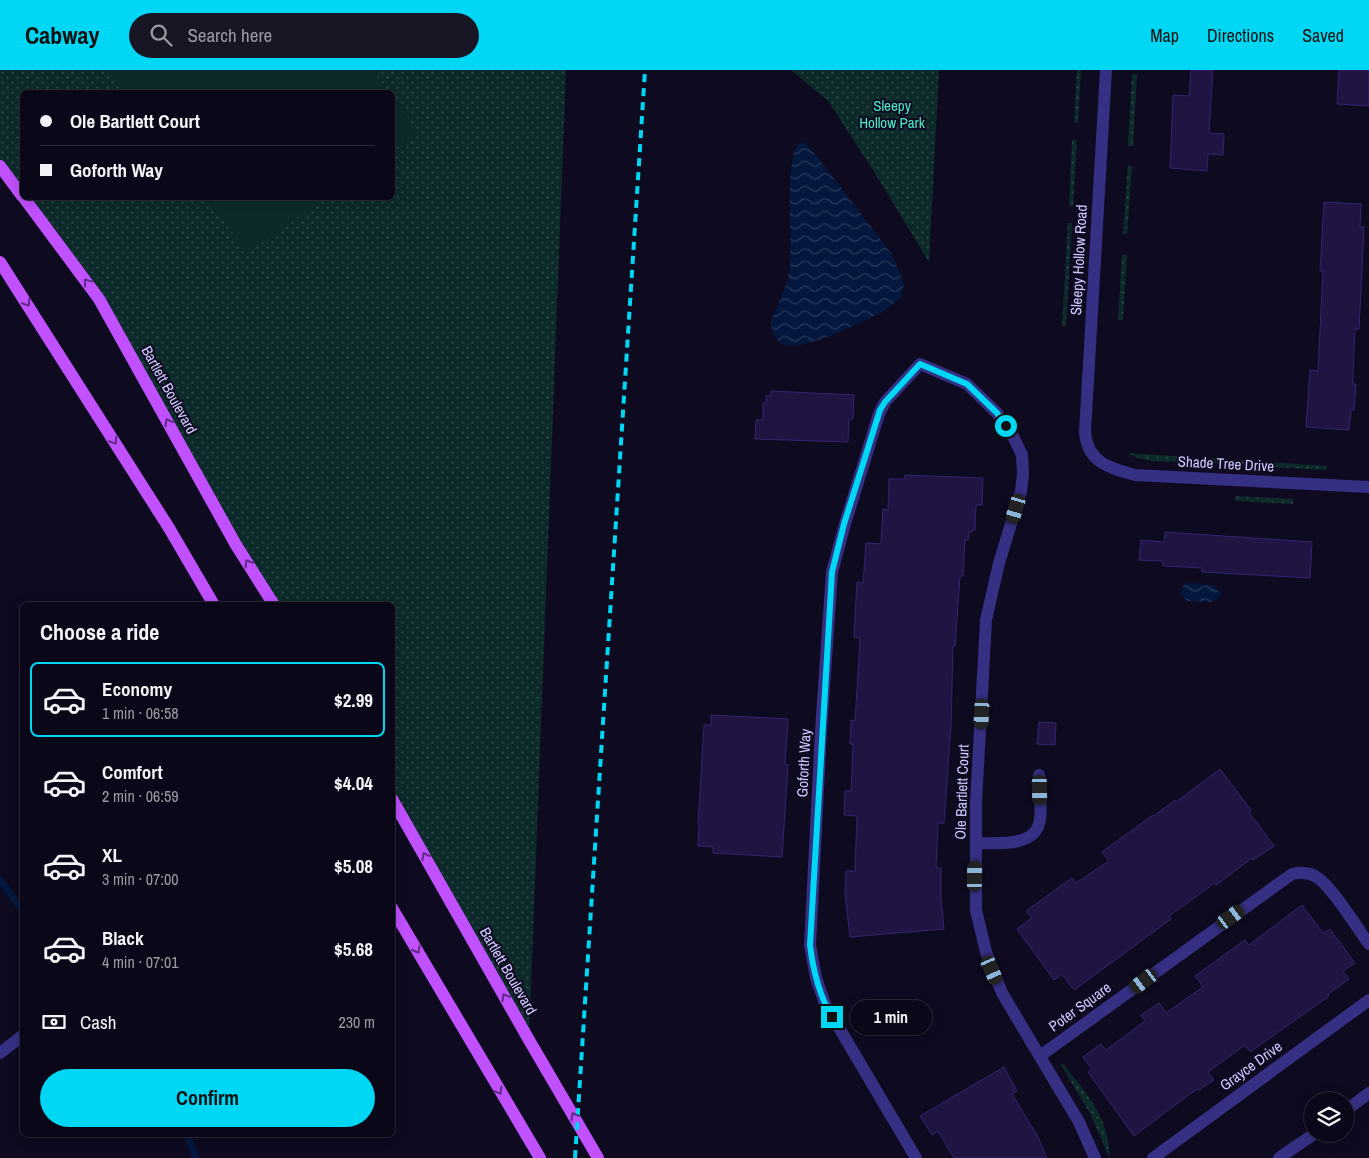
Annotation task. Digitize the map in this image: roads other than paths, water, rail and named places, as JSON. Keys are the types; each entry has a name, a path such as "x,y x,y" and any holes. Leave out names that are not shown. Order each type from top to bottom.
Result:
{"main road":[{"name":"Bartlett Boulevard","path":"0,166 20,193"},
{"name":"Bartlett Boulevard","path":"25,200 99,299 236,545 272,602"},
{"path":"0,262 169,528 212,602"},
{"name":"Bartlett Boulevard","path":"395,803 598,1158"},
{"path":"395,913 540,1158"}],"street":[{"name":"Sleepy Hollow Road","path":"1089,451 1085,432 1106,70"},
{"name":"Ole Bartlett Court","path":"920,364 967,384 997,413 1014,438 1022,455 1024,474 1021,490 999,563 986,620 976,843 976,910 986,952 1002,993 1079,1122 1095,1158"},
{"name":"Goforth Way","path":"916,1158 825,1004 816,978 810,945 832,572 844,524 878,414 885,402 920,364"},
{"name":"Shade Tree Drive","path":"1089,451 1100,462 1116,470 1135,475 1369,487"},
{"path":"976,843 1012,843 1028,837 1037,830 1040,820 1039,776"},
{"name":"Poter Square","path":"1040,1056 1292,874 1306,872 1318,877 1327,885 1369,944"},
{"name":"Grayce Drive","path":"1153,1158 1369,1000"},
{"path":"0,1053 20,1038"},
{"path":"1354,1103 1369,1092"},
{"path":"1279,1158 1304,1141"}],"water":[{"path":"801,142 807,145 819,159 891,253 904,283 901,297 885,310 863,322 819,340 793,346 784,345 779,341 770,323 789,272 791,254 790,179 795,149"},
{"path":"1187,583 1213,585 1218,591 1221,591 1220,597 1211,602 1187,601 1181,594 1183,586"}],"waterway":[{"path":"0,880 20,907"},
{"path":"188,1137 196,1158"}],"railway":[{"path":"575,1158 645,70"}],"park label":[{"name":"Sleepy Hollow Park","path":"892,114"}]}
